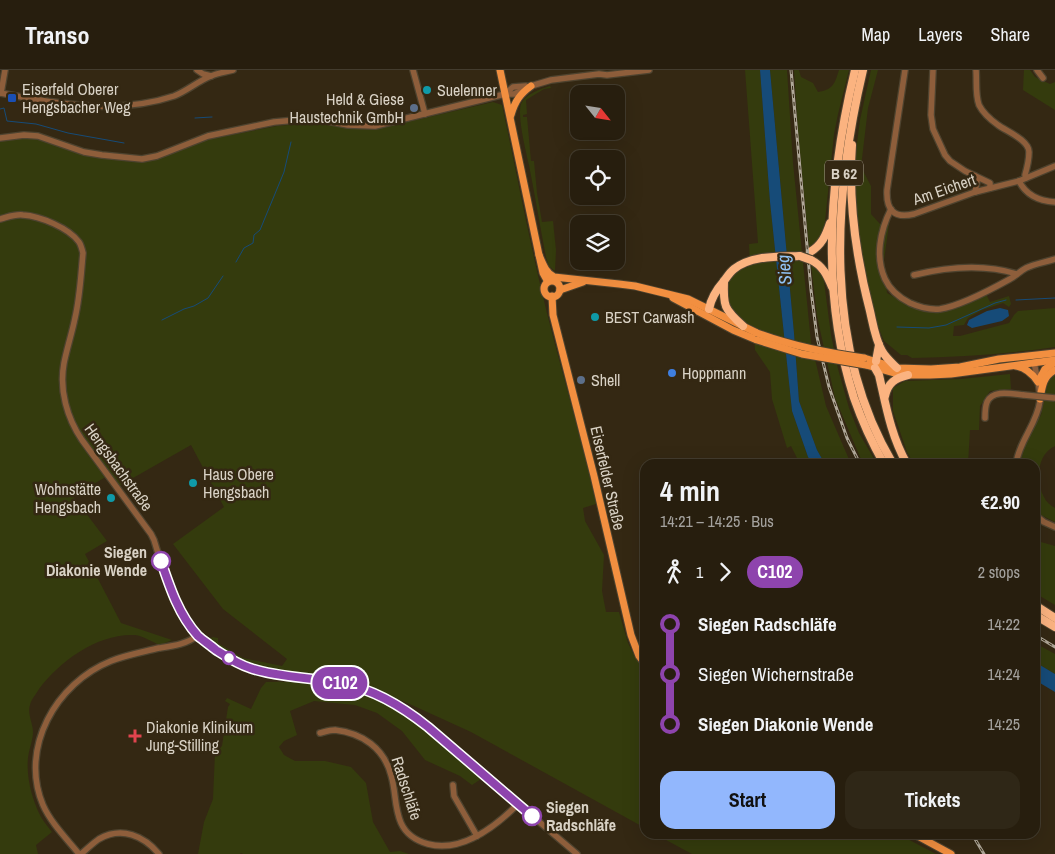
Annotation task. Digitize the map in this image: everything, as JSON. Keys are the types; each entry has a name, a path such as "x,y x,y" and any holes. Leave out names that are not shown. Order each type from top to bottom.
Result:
{"highway":[{"name":"B 62","path":"855,70 836,171 832,255 834,293 844,358 854,398 869,436 881,459"},
{"name":"B 62","path":"863,70 849,139 842,189 840,253 842,292 850,351 862,395 876,432 890,459"},
{"name":"B 62","path":"858,90 851,173 852,216 863,281 879,345 887,358 897,368"},
{"name":"B 62","path":"811,256 823,240 833,217"},
{"name":"B 62","path":"707,312 716,301 724,281 732,270 742,264 760,258 811,256 826,272 834,293"},
{"path":"724,281 724,304 727,310 743,326"},
{"name":"B 62","path":"879,345 876,365 895,438 905,459"},
{"path":"885,400 887,388 892,381 908,375"},
{"path":"1040,608 1055,618"},
{"path":"1040,618 1055,627"}],"main road":[{"name":"Eiserfelder Straße","path":"500,70 538,255 543,273 548,282 545,292 552,296 553,315 594,476 631,635 640,656"},
{"path":"510,118 517,99 531,86"},
{"path":"538,255 551,276 627,285 688,299 733,330 757,336 802,354 897,368 931,369 960,367 999,359 1055,361"},
{"path":"559,287 587,281"},
{"path":"548,282 555,282 559,287 558,294 552,296"},
{"path":"707,312 743,326 757,336"},
{"path":"876,365 894,373 908,375 951,374 1011,365 1055,353"},
{"path":"1011,365 1027,370 1038,382 1045,370 1055,361"},
{"path":"1040,399 1045,377 1055,370"},
{"path":"923,839 951,854"}],"street":[{"path":"5,70 0,93 55,103 87,106 128,106 175,95 211,76 233,70"},
{"path":"197,70 211,76"},
{"path":"413,70 425,114"},
{"path":"599,74 606,70"},
{"path":"0,138 24,135 38,136 84,152 142,159 157,156 208,136 274,122 307,119 348,125 376,126 505,94 514,94 531,86 552,80 649,70"},
{"name":"Am Eichert","path":"905,70 888,190 887,202 891,210 899,215 908,216 975,192 1019,181 1055,166"},
{"path":"934,70 931,115 933,129 945,155 950,161 990,183 990,188"},
{"path":"976,70 979,104 986,115 1020,139 1028,147 1026,178"},
{"path":"1037,70 1043,78"},
{"path":"975,176 977,182 975,192"},
{"path":"1019,181 1028,194 1055,202"},
{"path":"891,210 885,221 880,240 880,260 883,274 888,285 898,296 922,308 939,309 952,306 978,295 1025,268 1055,259"},
{"name":"Hengsbachstraße","path":"0,219 12,215 23,215 46,221 60,227 75,237 81,246 83,253 76,316 63,365 62,380 67,412 82,440 151,534 173,597 198,635 234,662 250,668 270,673 344,684 386,699 413,715 428,727 577,854"},
{"path":"914,275 954,268 981,268 1017,274"},
{"path":"1017,459 1018,451 1037,412 1040,399 1034,359"},
{"path":"985,418 986,403 991,396 1000,393 1055,398"},
{"path":"1040,519 1055,527"},
{"path":"160,854 142,838 121,832 98,839 80,854 49,817 43,804 36,777 38,745 42,730 51,711 66,692 89,673 104,664 125,656 172,646 192,640 198,635"},
{"name":"Radschläfe","path":"320,733 333,730 357,736 372,745 385,758 392,776 396,807 402,825 411,836 422,842 435,846 462,844 503,818 518,804"},
{"path":"453,784 454,796 477,836"}],"green space":[{"path":"745,70 760,70 770,202 792,411 809,459 798,459 791,446 787,448 772,399 770,372 755,350 753,327 738,318 729,307 726,286 731,277 738,271 750,266 749,244 758,243"},
{"path":"770,70 787,70 793,163 811,342 826,406 849,459 822,459 817,450 799,401"},
{"path":"794,70 799,70 801,77 813,83 818,92 827,90 833,85 839,70 849,70 834,134 824,231 817,242 809,247 798,131"},
{"path":"871,70 878,70 868,108 861,167 871,186 871,214 880,224 889,224 884,260 887,293 912,307 939,311 952,309 986,294 990,302 1009,296 1011,304 1009,307 1003,303 982,310 968,318 964,325 954,326 953,336 960,336 1009,323 1018,311 1055,308 1055,347 984,355 912,358 907,355 901,355 884,341 878,326 857,234 854,166 860,120"},
{"path":"1024,70 1030,70 1035,77 1050,84 1055,82 1055,110 1023,90"},
{"path":"550,86 551,88 544,89 526,100 527,114 523,115 523,117 527,117 531,161 534,161 542,222 553,221 556,250 555,271 549,266 546,257 520,117 523,100 537,90"},
{"path":"493,102 502,105 540,284 596,504 583,508 585,521 604,555 602,591 606,612 619,612 628,643 640,664 640,825 471,732 414,706 356,681 283,671 256,665 225,651 209,639 213,637 218,638 218,643 243,658 282,666 287,659 223,609 173,544 224,507 191,445 119,486 109,475 73,496 107,541 85,554 121,623 172,640 160,645 135,635 107,639 94,644 69,659 39,689 29,708 33,732 28,758 28,773 35,803 41,817 52,832 36,845 38,854 0,854 0,141 6,139 36,139 83,154 132,162 156,159 206,140 277,126 312,123 356,129 382,128"},
{"path":"811,264 823,274 831,335 838,369 849,408 859,433 874,459 861,459 835,398 817,316"},
{"path":"1055,372 1055,446 1044,455 1040,464 1040,459 1021,459 1024,447 1041,415 1046,383"},
{"path":"1010,374 1011,389 990,391 980,406 979,430 970,430 968,459 911,459 893,411 893,388 905,381 961,379"},
{"path":"1040,487 1045,499 1055,508 1055,522 1041,515"},
{"path":"1040,542 1055,546 1055,605 1040,596"},
{"path":"1040,646 1055,654 1055,674 1040,665"},
{"path":"266,682 305,682 336,685 372,696 396,708 418,724 481,779 472,785 460,776 425,760 402,731 377,713 355,705 314,701 290,711 297,735 284,741 279,747 284,755 295,761 325,761 351,767 366,783 373,822 390,852 400,851 409,854 198,854 204,822 213,799 215,753 222,746 230,704 225,701 227,698 251,709"},
{"path":"664,839 908,839 936,854 692,854"}],"water":[{"name":"Sieg","path":"760,70 770,70 799,401 822,459 809,459 808,457 792,411 770,202"},
{"path":"1000,308 1008,310 1009,316 1002,321 972,328 967,325 969,320 987,311"},
{"path":"1040,665 1055,674 1055,692 1040,683"}],"waterway":[{"path":"0,109 4,108 7,121 36,124 68,133 124,143"},
{"path":"195,118 212,117"},
{"path":"236,262 244,248 253,243 254,235 260,230 284,172 291,142"},
{"path":"162,320 208,298 223,276"},
{"path":"1016,300 1055,298"},
{"path":"897,327 929,328 946,325 1006,300"}],"railway":[{"path":"791,70 817,337 829,387 847,438 858,459"},
{"path":"1040,638 1055,647"},
{"path":"975,839 984,854"}],"bus line":[{"name":"C102","path":"161,561 173,597 186,620 206,642 234,662 270,673 344,684 386,699 413,715 428,727 532,816"}],"place":[{"name":"Suelenner","path":"427,90"},
{"name":"Eiserfeld Oberer Hengsbacher Weg","path":"12,98"},
{"name":"Held & Giese Haustechnik GmbH","path":"414,108"},
{"name":"BEST Carwash","path":"595,317"},
{"name":"Hoppmann","path":"672,373"},
{"name":"Shell","path":"581,380"},
{"name":"Haus Obere Hengsbach","path":"193,483"},
{"name":"Wohnstätte Hengsbach","path":"111,498"},
{"name":"Siegen Diakonie Wende","path":"161,561"},
{"name":"Diakonie Klinikum Jung-Stilling","path":"135,736"},
{"name":"Siegen Radschläfe","path":"532,816"}]}
